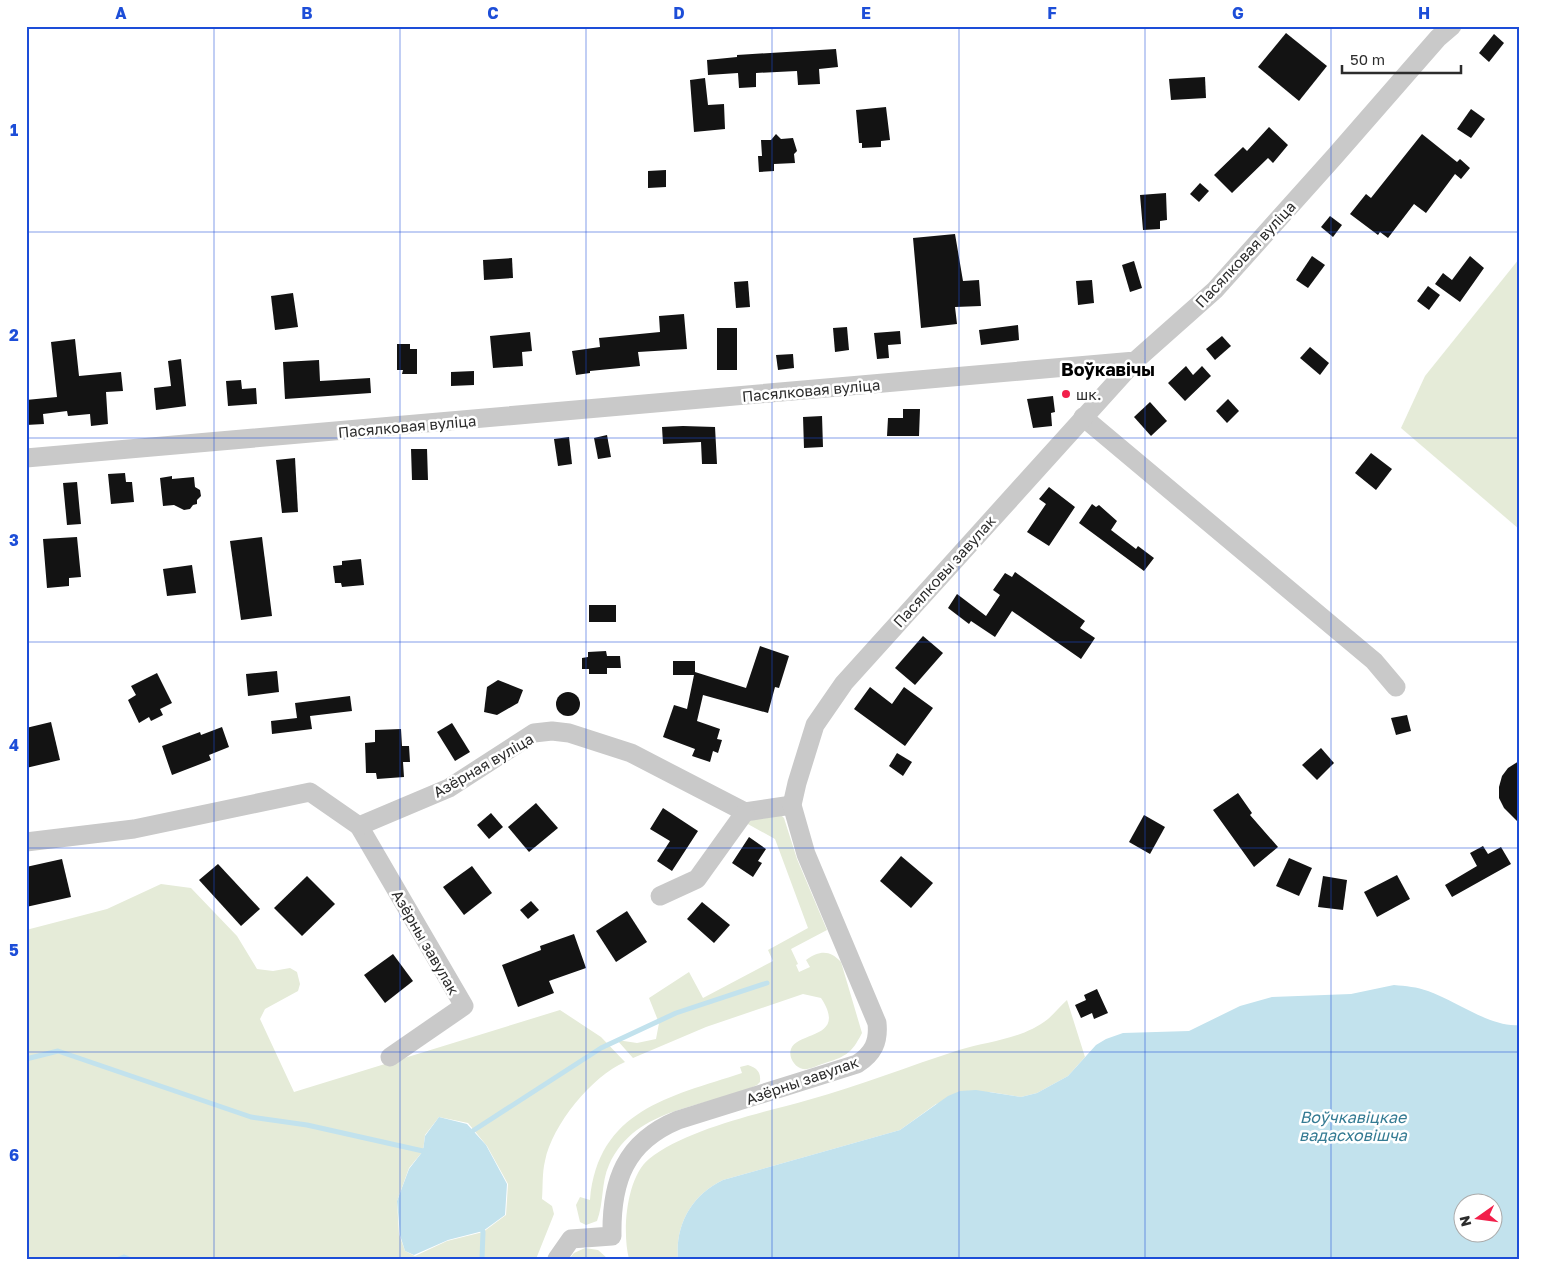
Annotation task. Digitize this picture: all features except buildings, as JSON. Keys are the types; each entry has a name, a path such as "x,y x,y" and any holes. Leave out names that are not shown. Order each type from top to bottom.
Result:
{"street":[{"name":"Пасялковая вуліца","path":"26,458 1135,361 1215,290 1438,38 1452,26"},
{"name":"Пасялковы завулак","path":"792,805 796,782 815,725 844,683 1135,361"},
{"path":"1083,417 1374,661 1396,687"},
{"name":"Азёрная вуліца","path":"359,826 448,788 534,733 552,731 569,733 631,753 745,812"},
{"path":"26,842 134,828 310,792 359,826"},
{"path":"660,896 697,879 745,812 792,805"},
{"name":"Азёрны завулак","path":"557,1259 571,1239 612,1236 612,1205 618,1178 631,1154 651,1134 678,1120 857,1064 867,1057 874,1047 878,1034 877,1023 806,854 792,805"},
{"name":"Азёрны завулак","path":"359,826 464,1006 390,1057"}],"green space":[{"path":"1519,259 1519,529 1401,428 1425,376"},
{"path":"771,811 778,812 784,818 797,859 827,930 791,949 798,964 796,965 799,972 810,967 806,960 820,953 829,953 841,962 862,1033 854,1046 846,1054 808,1069 797,1067 791,1059 790,1052 795,1043 819,1032 829,1021 828,1011 821,998 803,994 706,1027 633,1058 617,1040 637,1043 656,1039 659,1023 649,998 689,972 703,998 773,961 768,950 808,928 775,839 746,823"},
{"path":"161,884 191,888 237,936 257,969 273,971 290,968 297,972 300,984 298,991 265,1009 260,1019 294,1092 560,1010 601,1037 625,1062 600,1078 575,1103 556,1132 549,1147 544,1166 542,1199 552,1206 554,1214 536,1259 26,1259 26,930 107,909","holes":["439,1117 468,1123 487,1146 508,1184 506,1215 483,1232 447,1241 415,1256 405,1251 399,1234 397,1201 409,1168 423,1151 425,1135"]},
{"path":"1067,1000 1085,1057 1068,1076 1037,1093 1021,1097 990,1092 936,1104 900,1130 723,1180 702,1194 688,1212 679,1234 678,1259 629,1259 626,1221 635,1179 649,1159 665,1148 725,1123 827,1094 959,1050 1005,1039 1028,1031 1048,1019"},
{"path":"748,1065 759,1073 760,1082 757,1085 654,1120 636,1131 621,1145 606,1172 597,1221 586,1225 580,1222 576,1205 580,1197 590,1200 596,1170 607,1146 622,1127 642,1112 664,1100 742,1073 740,1067"},
{"path":"585,1248 598,1250 608,1259 569,1259 574,1253"}],"water":[{"name":"Воўчкавіцкае вадасховішча","path":"1394,985 1428,991 1485,1018 1508,1025 1519,1025 1519,1259 678,1259 679,1234 688,1212 702,1194 723,1180 900,1130 948,1096 960,1091 976,1090 1021,1097 1037,1093 1068,1076 1096,1045 1106,1039 1123,1033 1189,1031 1240,1006 1272,997 1351,994"},
{"path":"439,1117 467,1124 486,1145 507,1184 505,1215 483,1231 448,1240 414,1255 405,1251 400,1235 397,1201 409,1169 423,1151 425,1136"}],"waterway":[{"path":"468,1134 601,1048 676,1013 767,983"},
{"path":"26,1059 58,1051 251,1117 307,1125 423,1151 428,1149"},
{"path":"481,1226 483,1232 482,1259"},
{"path":"119,1259 124,1257 129,1259"}],"place":[{"name":"шк.","path":"1066,394"}],"district":[{"name":"Воўкавічы","path":"1108,369"}]}
